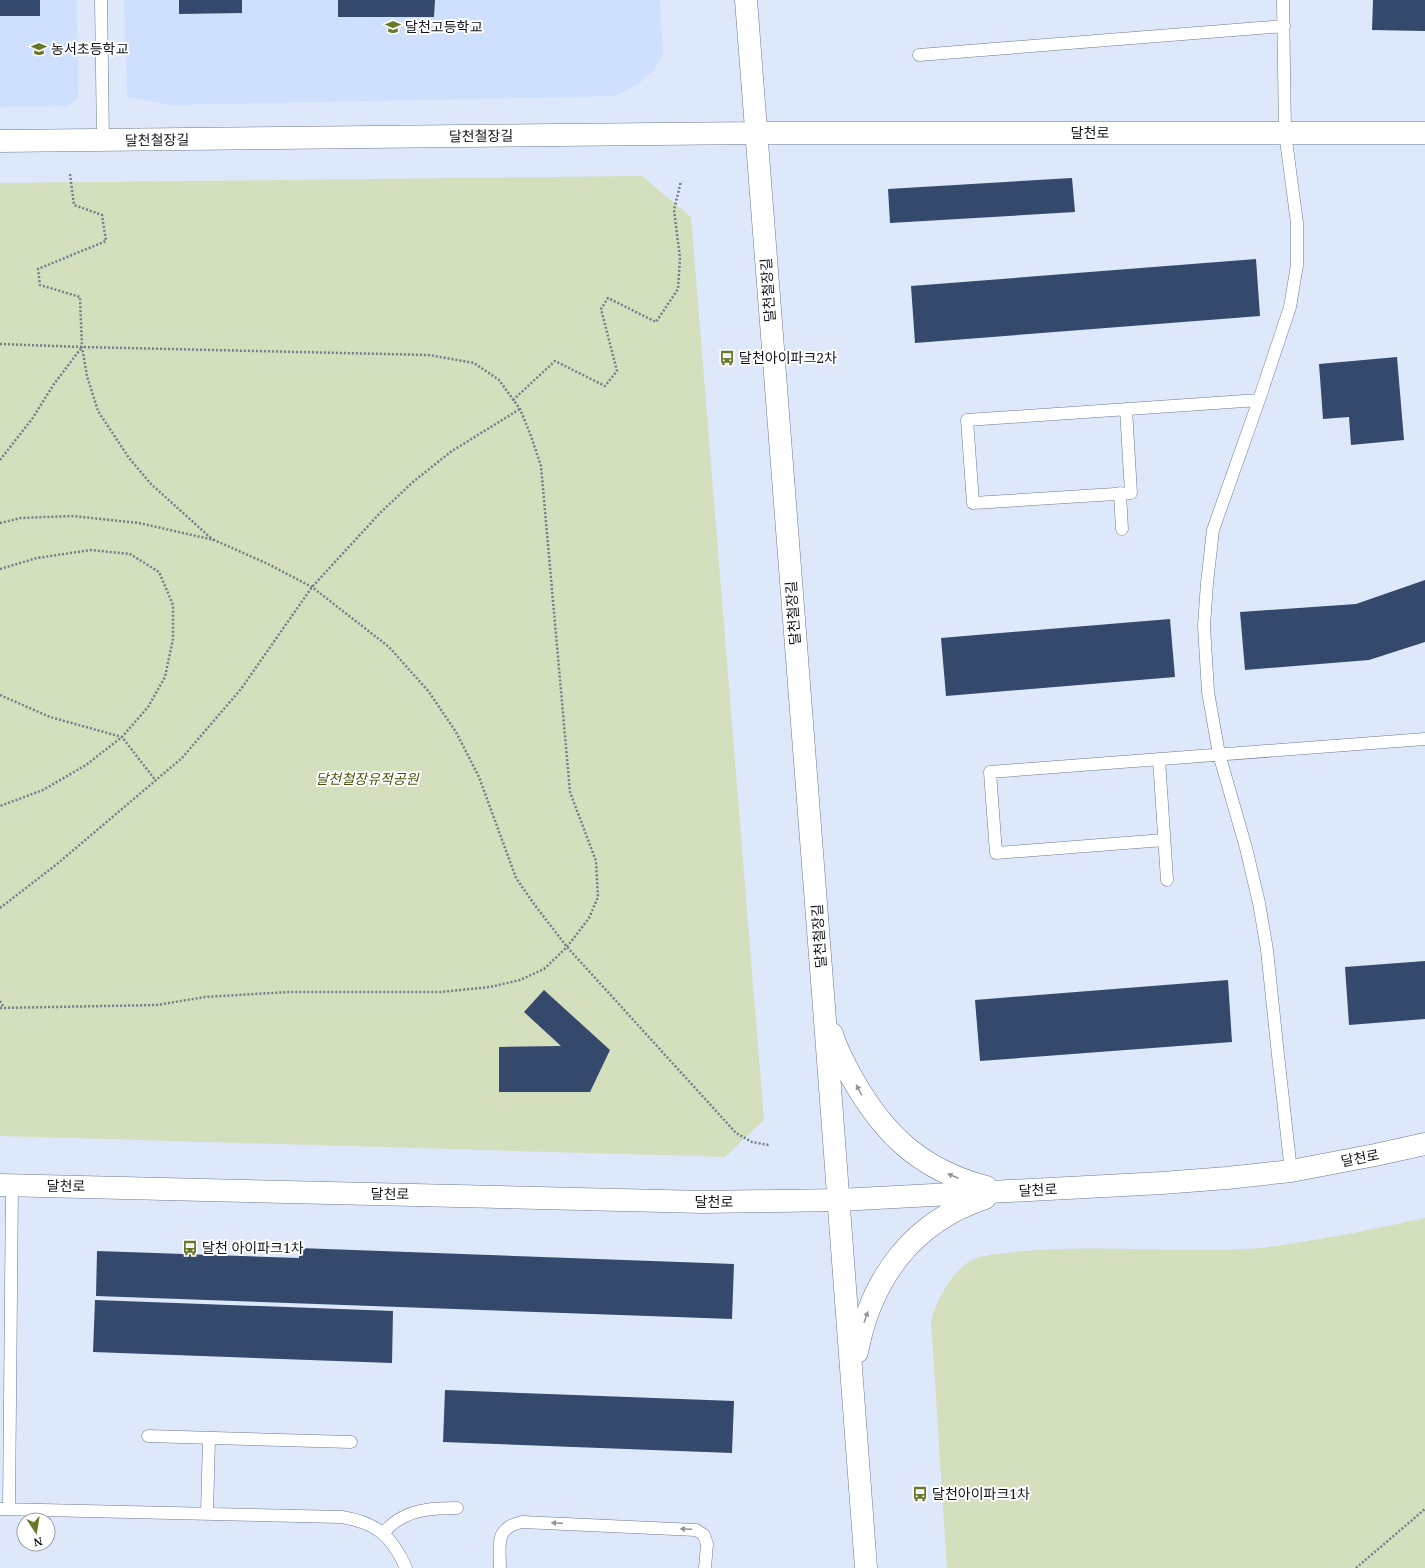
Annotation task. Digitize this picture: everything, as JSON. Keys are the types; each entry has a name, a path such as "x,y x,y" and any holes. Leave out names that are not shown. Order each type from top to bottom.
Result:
{"street":[{"path":"746,0 756,132"},
{"name":"달천철장길","path":"0,141 756,132 852,1382"},
{"name":"달천로","path":"756,132 1425,133"},
{"path":"824,1007 833,1038 849,1072 862,1096 876,1116 893,1135 916,1156 942,1171 967,1182 1003,1191"},
{"name":"달천로","path":"6,1185 703,1202 839,1200 1227,1178 1291,1171 1425,1144"},
{"path":"866,1568 852,1382 861,1330 872,1301 883,1279 898,1259 924,1231 941,1218 978,1200 1003,1191"}],"lane":[{"path":"101,0 103,140"},
{"path":"1283,0 1285,133 1297,223 1297,265 1290,307 1213,530 1204,626 1208,692 1219,754 1246,848 1260,909 1267,950 1291,1171"},
{"path":"919,55 1284,26"},
{"path":"1126,409 1131,492 973,503 967,420 1126,409 1259,400"},
{"path":"1120,493 1122,529"},
{"path":"1164,840 996,853 990,772 1425,739"},
{"path":"1158,759 1167,880"},
{"path":"6,1185 5,1509 342,1517 359,1520 374,1526 383,1533 392,1543 406,1568"},
{"path":"148,1436 351,1442"},
{"path":"207,1514 209,1438"},
{"path":"383,1533 397,1520 415,1512 434,1508 457,1508"},
{"path":"500,1568 500,1539 503,1531 510,1524 522,1522 696,1530 704,1535 707,1544 705,1568"}],"path":[{"path":"70,174 74,205 102,215 106,241 38,269 40,285 80,297 82,347 87,376 98,411 128,458 151,484 214,540"},
{"path":"513,400 555,361 605,386 617,371 601,309 608,298 656,322 678,289 680,258 674,210 680,181"},
{"path":"0,344 429,355 474,363 499,380 520,409 541,466 570,792 596,861 598,897 589,918 568,947 544,969 520,980 490,987 441,992 288,992 205,997 157,1005 2,1008 0,1001"},
{"path":"0,460 32,419 54,384 82,347"},
{"path":"0,908 57,864 182,758 241,689 312,587 380,513 414,481 452,451 520,409"},
{"path":"0,523 21,518 72,516 139,523 214,540 268,564 312,587 389,647 429,692 456,732 479,777 516,878 534,904 568,947 736,1133 752,1142 769,1145"},
{"path":"0,569 37,558 91,550 130,554 159,572 173,605 173,639 165,677 148,707 122,737 86,765 43,790 0,806"},
{"path":"0,695 50,717 122,737 156,781"},
{"path":"1356,1568 1425,1509"}],"shaded area":[{"name":"농서초등학교","path":"0,0 77,0 78,98 68,106 0,107"},
{"name":"달천고등학교","path":"124,0 660,0 663,54 652,72 637,85 615,96 172,105 127,97"}],"green space":[{"name":"달천철장유적공원","path":"642,176 691,217 764,1120 725,1157 0,1136 0,183"},
{"path":"1425,1218 1425,1568 947,1568 931,1321 944,1289 967,1263 990,1255 1043,1250 1217,1250 1257,1248 1374,1229"}],"building":[{"path":"0,0 40,0 40,16 0,16"},
{"path":"179,0 242,0 242,13 179,14"},
{"path":"338,0 435,0 434,17 338,17"},
{"path":"1373,0 1425,0 1425,31 1372,30"},
{"path":"1072,178 1075,212 890,223 888,189"},
{"path":"1256,259 1260,316 915,343 911,286"},
{"path":"1397,357 1404,440 1351,445 1349,417 1323,419 1319,364"},
{"path":"1425,580 1425,642 1369,660 1245,670 1240,612 1356,604"},
{"path":"1170,619 1175,677 946,696 941,638"},
{"path":"1425,961 1425,1019 1349,1025 1345,967"},
{"path":"1228,980 1232,1042 980,1061 975,1000"},
{"path":"544,990 610,1050 590,1092 499,1092 499,1047 561,1046 524,1012"},
{"path":"299,1248 734,1264 732,1319 96,1296 97,1251 299,1258"},
{"path":"95,1300 393,1311 392,1363 93,1352"},
{"path":"445,1390 734,1401 732,1453 443,1442"}],"place":[{"name":"달천고등학교","path":"393,27"},
{"name":"농서초등학교","path":"39,49"},
{"name":"달천아이파크2차","path":"727,358"},
{"name":"달천 아이파크1차","path":"190,1248"},
{"name":"달천아이파크1차","path":"920,1494"}]}
